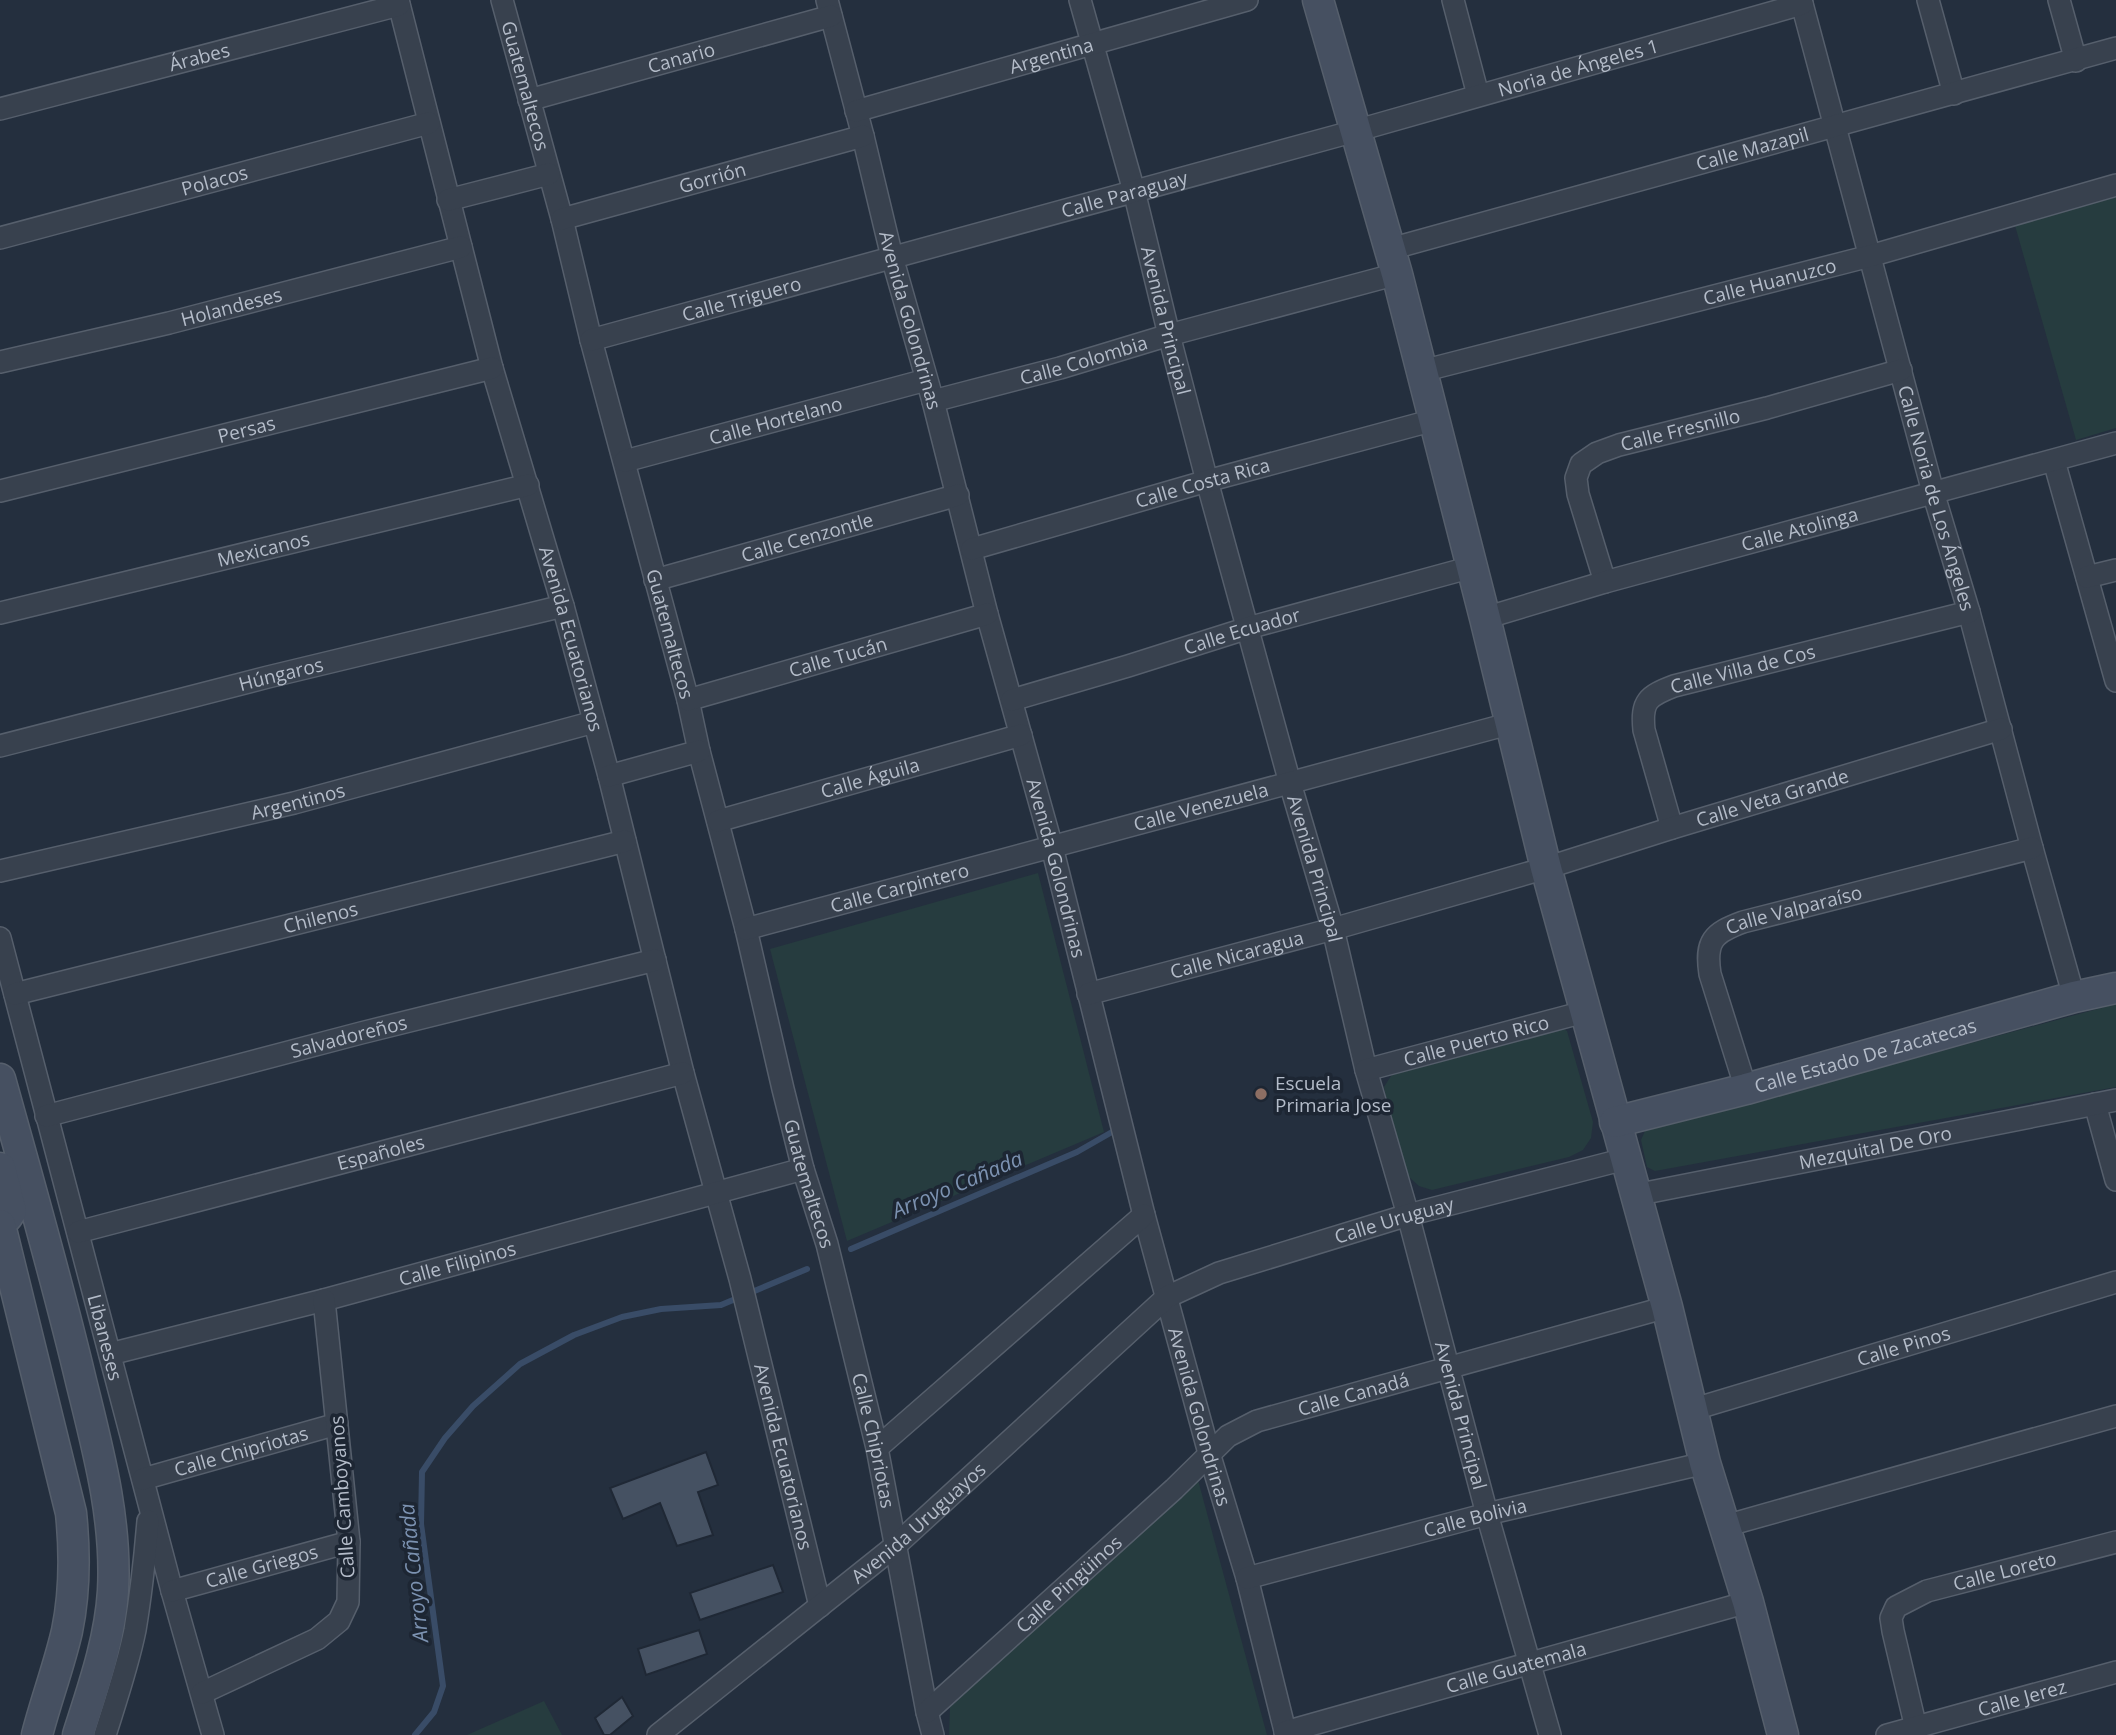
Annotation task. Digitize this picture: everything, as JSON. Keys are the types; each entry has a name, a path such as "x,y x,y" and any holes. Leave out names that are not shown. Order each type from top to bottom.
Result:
{"main road":[{"path":"1318,0 1393,261 1512,723 1546,868 1667,1307 1690,1410 1748,1602 1783,1735"},
{"name":"Calle Estado De Zacatecas","path":"1615,1122 1746,1089 2074,997 2116,988"},
{"name":"Libaneses","path":"0,1079 5,1119 67,1323 108,1502 113,1540 113,1591 107,1635 78,1735"},
{"path":"0,1168 11,1211 0,1223"},
{"path":"0,1223 12,1226 17,1232 38,1306 44,1315 53,1321 67,1323"},
{"path":"0,1223 71,1513 75,1546 67,1631 37,1735"}],"street":[{"name":"Guatemaltecos","path":"502,0 562,219 591,340 747,929 803,1169 833,1269"},
{"name":"Avenida Principal","path":"1080,0 1134,191 1207,481 1333,929 1366,1070 1550,1735"},
{"name":"Argentina","path":"856,111 1247,0"},
{"path":"1453,0 1478,95"},
{"path":"1928,0 1954,94"},
{"path":"2059,0 2076,61"},
{"name":"Árabes","path":"0,109 399,2"},
{"name":"Avenida Ecuatorianos","path":"399,2 492,368 563,606 609,776 683,1073 740,1279 820,1606"},
{"name":"Noria de Ángeles 1","path":"1355,131 1647,50 1801,2"},
{"name":"Calle Noria de Los Ángeles","path":"1801,2 1933,492 1969,612 2074,997"},
{"name":"Canario","path":"529,100 829,8"},
{"name":"Avenida Golondrinas","path":"829,8 892,257 1052,847 1144,1215 1209,1453 1247,1578 1285,1733"},
{"name":"Calle Mazapil","path":"1393,261 1834,126 2116,48"},
{"name":"Polacos","path":"0,238 429,124"},
{"name":"Calle Paraguay","path":"892,257 1355,131"},
{"name":"Gorrión","path":"562,219 863,136"},
{"path":"448,200 549,174"},
{"name":"Calle Huanuzco","path":"1422,371 1870,256 2116,186"},
{"name":"Holandeses","path":"0,362 169,323 461,247"},
{"name":"Calle Triguero","path":"591,340 892,257"},
{"name":"Calle Colombia","path":"933,401 1060,368 1169,335 1393,261"},
{"name":"Persas","path":"0,491 492,368"},
{"name":"Calle Fresnillo","path":"1605,582 1578,494 1576,478 1581,464 1597,453 1619,445 1767,408 1901,370"},
{"name":"Calle Hortelano","path":"625,461 926,380"},
{"name":"Calle Costa Rica","path":"972,549 1207,481 1434,420"},
{"name":"Calle Atolinga","path":"1485,618 1605,582 2116,443"},
{"path":"2054,461 2116,681"},
{"name":"Mexicanos","path":"0,613 528,485"},
{"name":"Calle Cenzontle","path":"655,580 957,495"},
{"name":"Calle Ecuador","path":"1012,699 1248,628 1472,567"},
{"path":"2087,577 2116,570"},
{"name":"Húngaros","path":"0,746 268,677 563,606"},
{"name":"Calle Villa de Cos","path":"1672,828 1643,730 1642,715 1646,702 1656,693 1674,686 1969,612"},
{"name":"Calle Tucán","path":"688,700 987,614"},
{"name":"Argentinos","path":"0,871 294,803 594,722"},
{"name":"Calle Venezuela","path":"1052,847 1512,723"},
{"name":"Calle Veta Grande","path":"1546,868 2000,729"},
{"name":"Calle Águila","path":"718,821 1021,735"},
{"path":"609,776 699,751"},
{"name":"Chilenos","path":"15,994 625,841"},
{"name":"Calle Carpintero","path":"747,929 1052,847"},
{"name":"Calle Valparaíso","path":"1746,1089 1709,965 1712,940 1723,930 1743,922 2032,848"},
{"name":"Calle Nicaragua","path":"1088,994 1333,929 1546,868"},
{"name":"Libaneses","path":"0,939 172,1591 213,1735"},
{"name":"Salvadoreños","path":"46,1116 361,1033 655,960"},
{"name":"Calle Puerto Rico","path":"1366,1070 1584,1012"},
{"name":"Españoles","path":"78,1232 683,1073"},
{"path":"2105,1102 2116,1180"},
{"name":"Mezquital De Oro","path":"1635,1195 2105,1102"},
{"name":"Calle Uruguay","path":"1167,1297 1219,1273 1408,1215 1625,1159"},
{"name":"Calle Filipinos","path":"110,1354 324,1300 803,1169"},
{"path":"877,1448 1144,1215"},
{"name":"Calle Chipriotas","path":"833,1269 877,1448 933,1735"},
{"name":"Calle Pinos","path":"1690,1410 2116,1282"},
{"name":"Avenida Uruguayos","path":"658,1735 895,1546 1167,1297"},
{"name":"Calle Camboyanos","path":"202,1693 317,1639 339,1621 348,1602 349,1542 324,1300"},
{"name":"Calle Canadá","path":"1209,1453 1228,1436 1257,1421 1667,1307"},
{"path":"1724,1526 2116,1416"},
{"name":"Calle Chipriotas","path":"144,1479 337,1424"},
{"name":"Calle Pingüinos","path":"927,1712 1174,1489 1209,1453"},
{"name":"Calle Bolivia","path":"1247,1578 1487,1514 1705,1463"},
{"path":"105,1735 135,1631 149,1501"},
{"name":"Calle Griegos","path":"172,1591 349,1542"},
{"name":"Calle Loreto","path":"1916,1728 1893,1631 1891,1618 1896,1607 1927,1591 2116,1542"},
{"name":"Calle Guatemala","path":"1285,1733 1748,1602"},
{"name":"Calle Jerez","path":"1887,1735 2116,1672"}],"green space":[{"path":"2116,193 2116,428 2076,440 2014,222"},
{"path":"1038,873 1104,1132 847,1241 770,949"},
{"path":"2116,1004 2116,1087 1655,1171 1647,1167 1641,1140 1645,1131"},
{"path":"1559,1027 1567,1031 1593,1122 1591,1138 1583,1150 1569,1157 1432,1190 1419,1186 1408,1176 1390,1118 1384,1087 1391,1076 1405,1067"},
{"path":"1198,1480 1267,1735 949,1735 950,1707 1060,1602"},
{"path":"544,1701 562,1735 467,1735"}],"building":[{"path":"706,1452 718,1485 698,1492 713,1535 677,1546 660,1503 623,1519 610,1488"},
{"path":"773,1565 783,1592 700,1620 690,1593"},
{"path":"699,1630 707,1654 646,1675 638,1649"},
{"path":"622,1697 633,1716 610,1735 604,1735 595,1718"}],"waterway":[{"name":"Arroyo Cañada","path":"851,1249 1077,1152 1112,1132"},
{"name":"Arroyo Cañada","path":"415,1735 434,1712 443,1686 421,1524 422,1472 445,1438 473,1406 520,1364 574,1335 622,1317 661,1309 721,1305 807,1269"}],"place":[{"name":"Escuela Primaria Jose","path":"1261,1094"}]}
